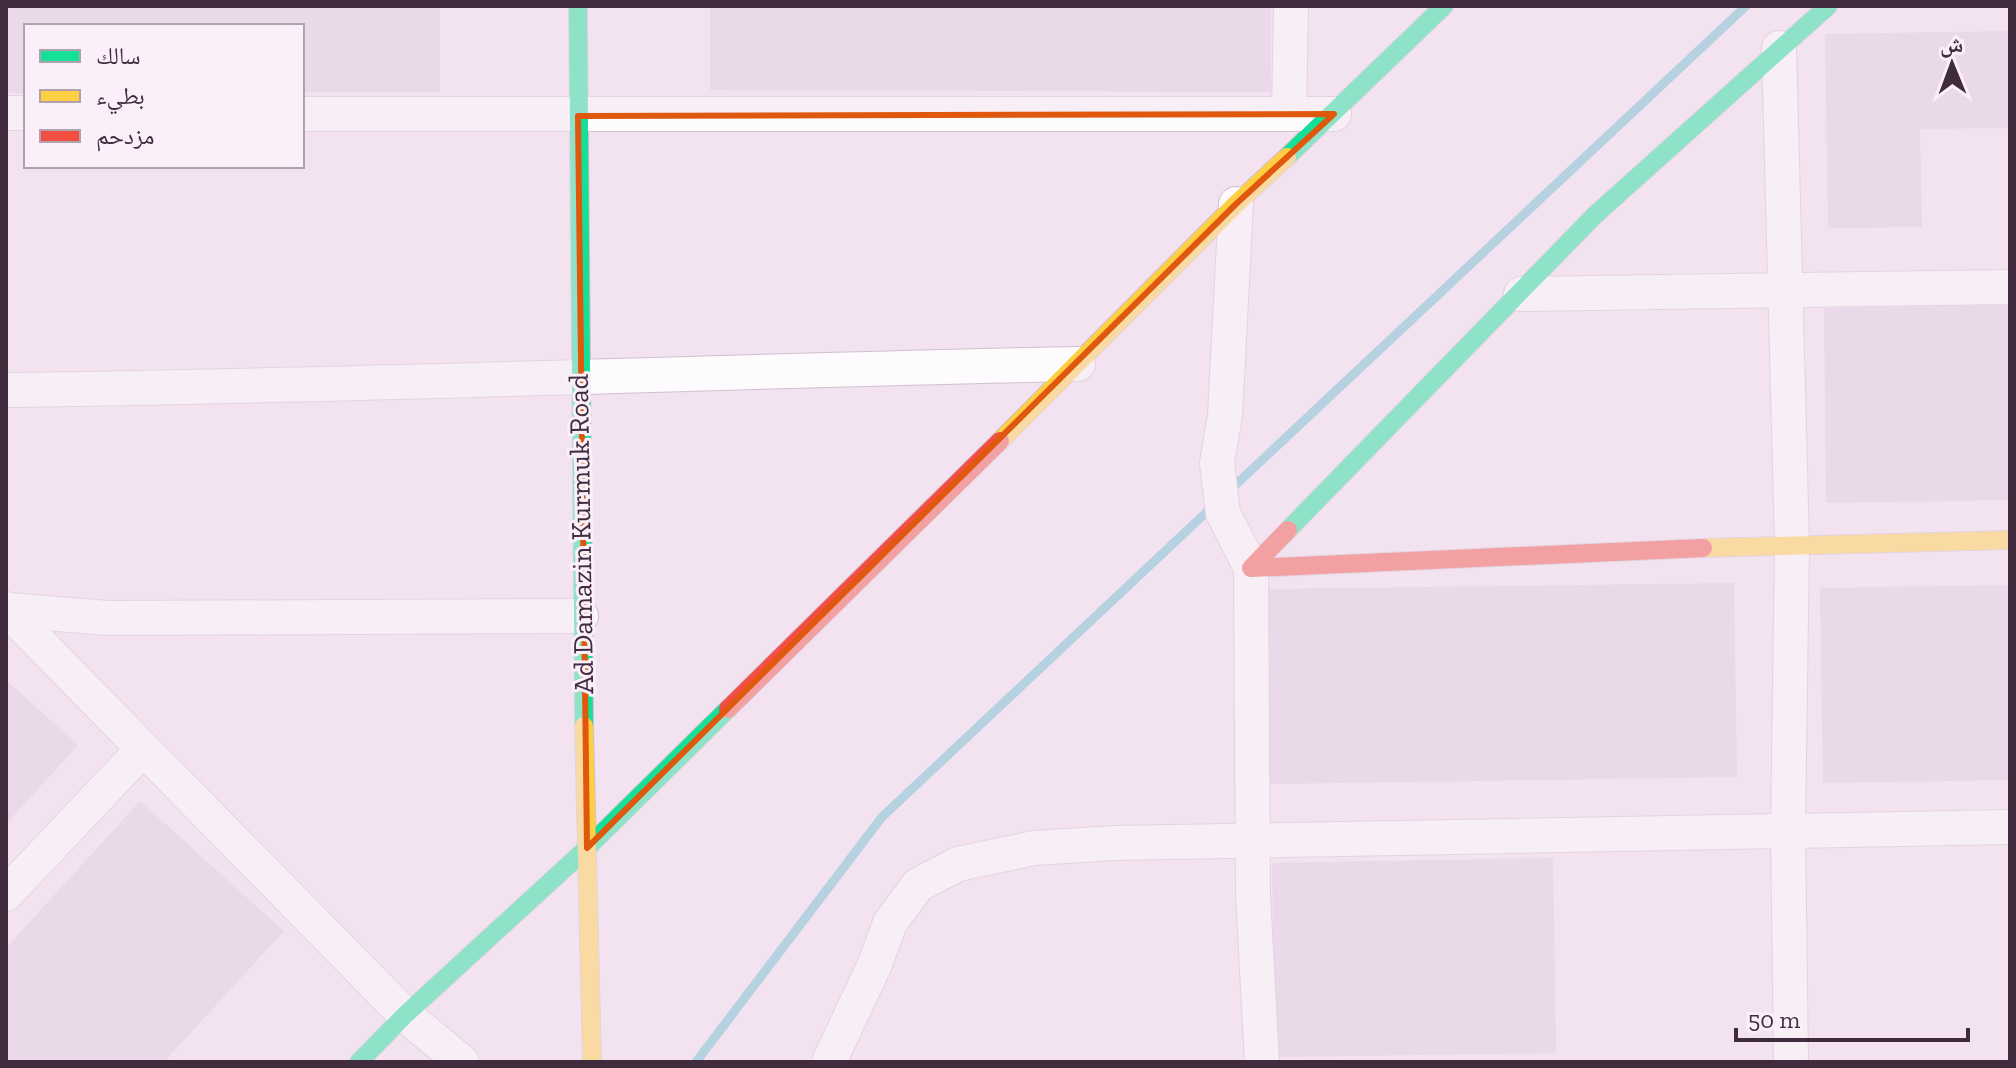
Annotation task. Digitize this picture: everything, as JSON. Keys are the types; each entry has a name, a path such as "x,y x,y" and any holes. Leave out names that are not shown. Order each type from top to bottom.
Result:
{"main road":[{"name":"Ad Damazin Kurmuk Road","path":"578,6 581,616 592,1062"},
{"path":"359,1062 405,1015 587,848 1236,204 1444,6"},
{"path":"1251,568 1595,215 1828,6"},
{"path":"1251,568 1792,544 2010,540"}],"street":[{"path":"1289,114 1291,6"},
{"path":"1779,48 1792,544 1788,830 1791,1062"},
{"path":"304,114 1334,114"},
{"path":"1236,204 1225,416 1217,463 1223,513 1251,568 1252,840 1262,1062"},
{"path":"1521,294 2010,287"},
{"path":"6,390 578,379 847,368 1078,364"},
{"path":"7,609 108,618 581,616"},
{"path":"7,609 405,1015 462,1062"},
{"path":"6,894 143,749"},
{"path":"829,1062 875,964 890,923 918,885 958,864 1034,848 1252,840 2010,827"}],"highlighted area":[{"path":"1334,114 1236,204 587,848 578,116"}],"building":[{"path":"6,6 440,6 440,92 304,92 304,24 24,24 24,93 6,93"},
{"path":"710,6 1271,6 1271,92 710,90"},
{"path":"2010,31 2010,128 1920,129 1922,227 1828,228 1825,34"},
{"path":"2010,305 2010,500 1826,503 1824,308"},
{"path":"1734,583 1737,777 1269,784 1266,589"},
{"path":"2010,585 2010,780 1823,783 1820,588"},
{"path":"6,680 78,745 6,824"},
{"path":"140,801 284,931 164,1062 6,1062 6,948"},
{"path":"1553,858 1556,1053 1275,1057 1272,863"}],"waterway":[{"path":"1229,491 1746,6"},
{"path":"696,1062 882,817 1212,507"}],"traffic: fast":[{"path":"578,6 584,726"},
{"path":"1287,157 1444,6"},
{"path":"1288,530 1595,215 1828,6"},
{"path":"359,1062 405,1015 587,848 728,709"}],"traffic: slow":[{"path":"1000,441 1236,204 1287,157"},
{"path":"1703,548 2010,540"},
{"path":"584,726 592,1062"}],"traffic: jam":[{"path":"728,709 1000,441"},
{"path":"1288,530 1251,568 1703,548"}]}
